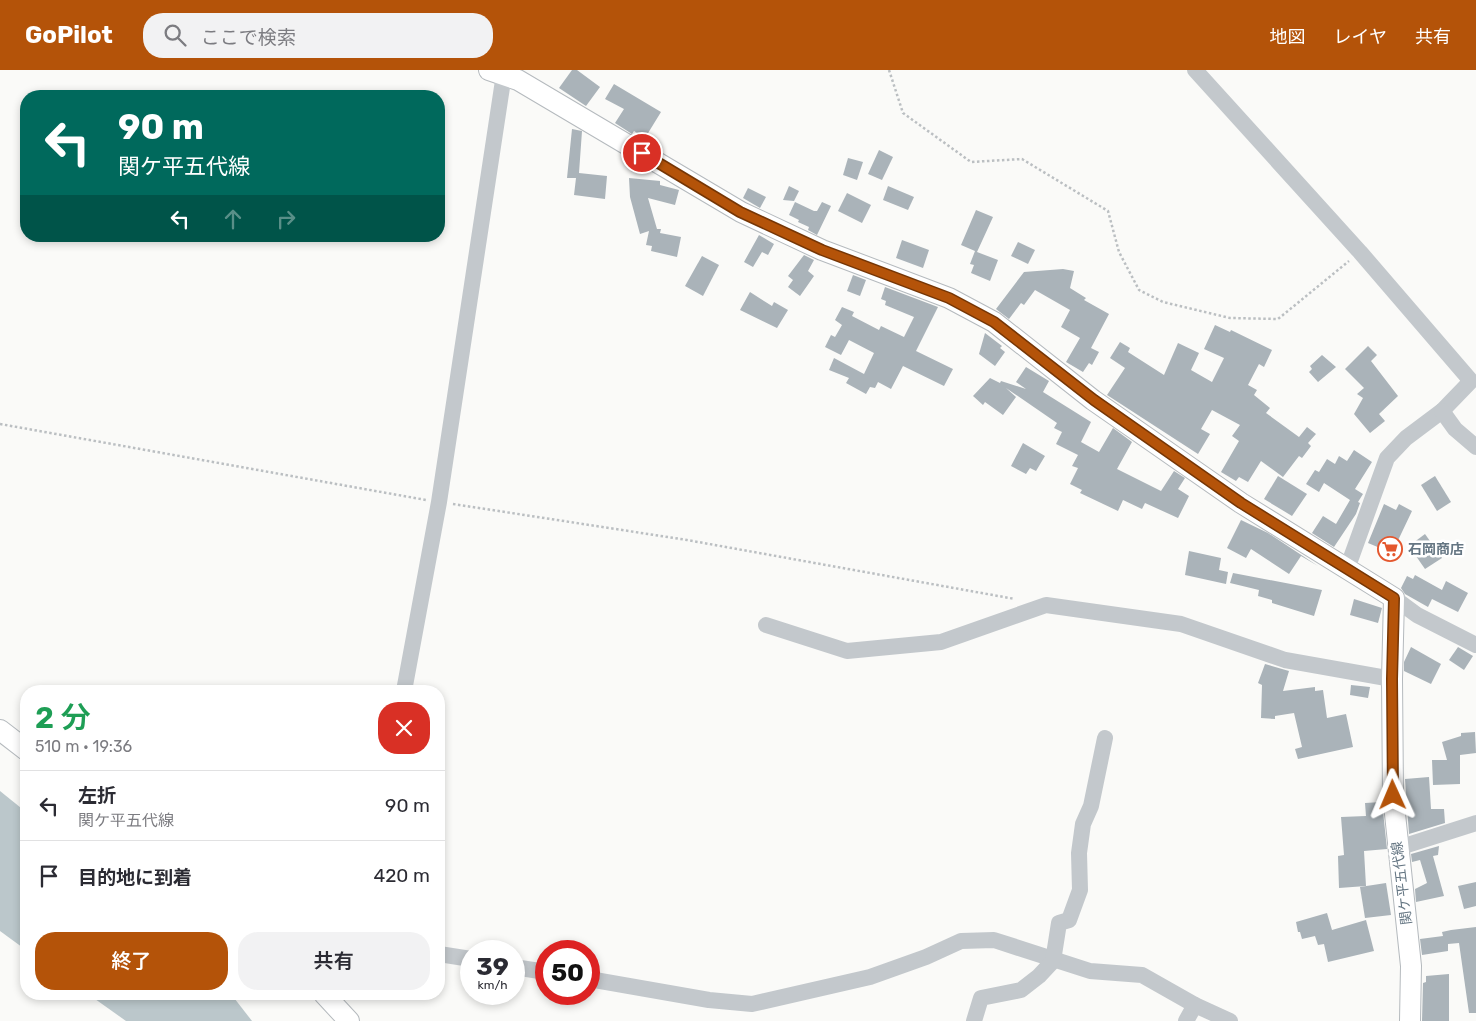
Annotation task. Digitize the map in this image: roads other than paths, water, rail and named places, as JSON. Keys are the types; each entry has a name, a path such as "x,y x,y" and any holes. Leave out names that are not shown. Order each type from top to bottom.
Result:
{"main road":[{"path":"510,73 740,212 822,250 949,298 994,322 1109,411 1241,503 1394,598"},
{"name":"関ケ平五代線","path":"1394,598 1392,679 1393,795 1411,966 1410,1021"},
{"path":"0,730 20,745"},
{"path":"330,1000 349,1021"}],"street":[{"path":"1195,70 1360,252 1472,381 1442,411 1406,438 1387,458 1347,569"},
{"path":"405,685 439,502 510,73"},
{"path":"1442,411 1455,429 1476,446"},
{"path":"1394,598 1417,615 1476,645"},
{"path":"766,625 847,650 940,642 1046,605 1181,624 1285,660 1392,679"},
{"path":"974,1021 981,998 1021,990 1054,961 1059,923 1069,920 1080,890 1079,853 1083,824 1091,806 1105,738"},
{"path":"1398,848 1476,823"},
{"path":"600,981 709,1000 752,1004 870,977 926,957 961,941 994,940 1054,961 1090,971 1142,975 1194,1005 1230,1021"},
{"path":"445,955 460,957"},
{"path":"1186,1021 1194,1005"}],"place":[{"name":"石岡商店","path":"1390,549"}]}
